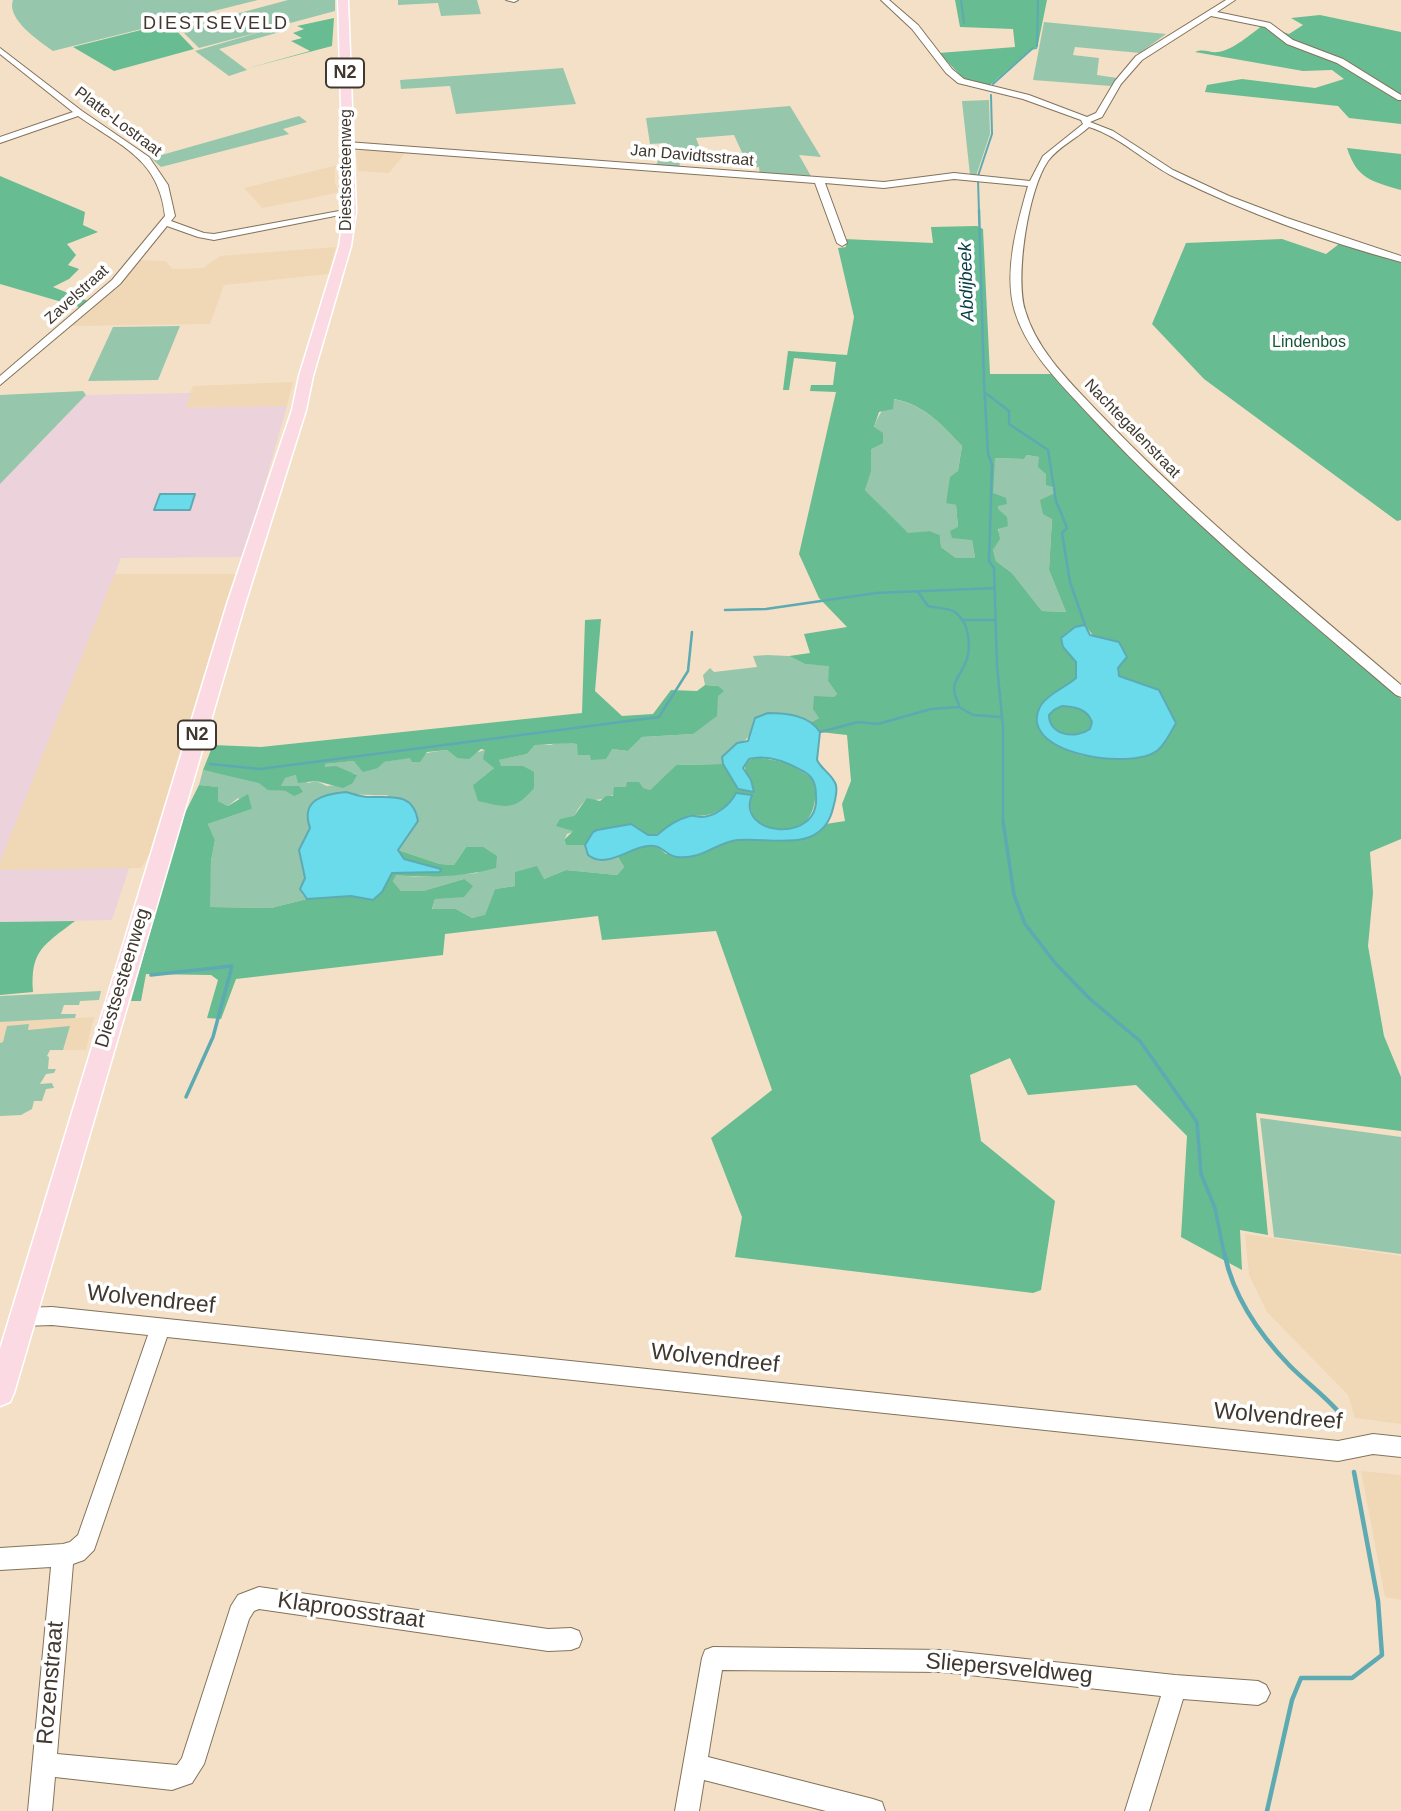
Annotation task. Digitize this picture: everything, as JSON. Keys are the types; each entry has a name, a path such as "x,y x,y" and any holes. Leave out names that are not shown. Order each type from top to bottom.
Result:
{"main road":[{"name":"Diestsesteenweg","path":"0,1393 249,565 299,410 306,376 345,246 350,212 343,0"}],"street":[{"path":"885,0 915,27 961,81 1033,99 1105,129 1169,172 1264,215 1401,259"},
{"name":"Nachtegalenstraat","path":"1231,0 1147,51 1118,83 1099,115 1086,122 1046,158 1033,184 1018,255 1015,287 1025,326 1044,356 1113,434 1193,514 1401,692"},
{"path":"1210,13 1268,25 1290,41 1340,61 1401,98"},
{"name":"Platte-Lostraat","path":"0,50 79,113 155,168 168,193 170,216 166,223"},
{"path":"0,140 79,113"},
{"name":"Jan Davidtsstraat","path":"347,145 890,185 954,176 1033,184"},
{"path":"819,180 842,243"},
{"path":"166,223 181,225 196,236 214,237 350,212"},
{"name":"Zavelstraat","path":"0,382 116,282 166,223"},
{"name":"Wolvendreef","path":"23,1317 52,1317 161,1328 1338,1451 1373,1444 1401,1447"},
{"path":"0,1559 63,1555 76,1552 86,1542 161,1328"},
{"name":"Rozenstraat","path":"40,1811 63,1555"},
{"name":"Klaproosstraat","path":"44,1764 172,1778 184,1775 192,1764 239,1614 246,1603 260,1598 548,1640 571,1639"},
{"name":"Sliepersveldweg","path":"694,1765 712,1658 942,1661 1112,1678 1175,1688 1258,1693"},
{"path":"1137,1811 1175,1688"},
{"path":"687,1811 694,1765 873,1811"}],"shaded area":[{"path":"381,148 407,151 389,173 358,171 356,151"},
{"path":"338,165 335,169 335,184 339,192 262,208 244,188"},
{"path":"336,247 329,274 224,285 210,324 70,326 120,283 139,260 166,261 172,269 203,268 220,256"},
{"path":"293,382 287,406 185,408 193,386"},
{"path":"191,393 186,408 287,406 244,557 121,558 0,862 0,484 86,395"},
{"path":"114,574 239,574 152,851 141,868 0,870 0,862"},
{"path":"129,868 112,920 0,922 0,870"},
{"path":"94,1017 86,1050 0,1051 0,1022"},
{"path":"1245,1234 1401,1256 1401,1424 1355,1418 1348,1395 1267,1312 1249,1275"},
{"path":"1361,1471 1401,1475 1401,1600 1385,1597"}],"green space":[{"path":"13,0 258,0 53,51 19,22 14,15"},
{"path":"288,0 335,0 335,11 268,29 280,32 219,49 247,70 229,76 195,51 267,30 199,48 180,29"},
{"path":"398,0 477,0 481,14 441,16 438,3 398,5"},
{"path":"955,0 1047,0 1037,49 1030,50 988,87 965,80 939,53 1015,47 1013,29 960,27"},
{"path":"1320,15 1401,32 1401,124 1349,118 1338,106 1205,92 1207,85 1242,79 1315,88 1344,79 1332,70 1303,71 1195,52 1224,51 1263,25 1289,34 1303,25 1291,18"},
{"path":"334,18 332,46 245,69 310,51 291,41 302,38 293,33 304,29 297,26"},
{"path":"1044,22 1166,34 1140,53 1075,47 1073,55 1099,58 1097,75 1117,78 1111,86 1033,80"},
{"path":"169,23 194,49 114,71 73,47"},
{"path":"563,68 576,104 456,114 450,86 401,89 400,80"},
{"path":"989,100 990,134 976,176 970,175 962,101"},
{"path":"790,106 821,157 799,155 812,178 760,176 759,167 749,168 734,135 696,138 703,156 681,155 679,169 655,167 667,143 650,144 646,118"},
{"path":"299,116 307,122 283,129 289,134 161,167 151,158"},
{"path":"1347,148 1401,154 1401,190 1366,177 1355,166"},
{"path":"0,176 85,212 83,225 98,232 67,244 76,255 68,265 79,269 69,279 53,287 93,303 86,309 0,284"},
{"path":"977,226 983,229 990,374 1051,374 1177,501 1401,699 1401,839 1370,852 1373,893 1368,946 1384,1036 1401,1077 1401,1131 1256,1113 1268,1235 1240,1230 1242,1270 1181,1237 1187,1136 1136,1085 1028,1095 1010,1058 970,1075 981,1141 1055,1201 1041,1290 1033,1293 735,1257 742,1217 711,1138 772,1090 716,931 602,940 598,916 445,934 443,955 236,979 221,1019 207,1018 218,980 211,975 146,974 141,1001 131,1001 181,821 199,785 218,787 218,801 228,806 248,794 252,809 208,824 215,840 211,861 210,907 271,908 307,899 351,896 373,900 392,873 420,873 422,865 404,859 398,850 440,864 454,865 466,847 483,847 497,856 496,868 446,876 396,875 393,881 401,891 423,891 464,879 473,886 464,897 435,899 432,909 456,909 472,918 485,915 495,889 515,886 515,872 537,866 544,879 566,870 617,875 624,867 618,857 643,846 660,849 666,854 737,840 812,835 826,824 845,821 842,804 851,781 847,735 820,732 810,723 819,718 813,709 814,696 834,697 837,694 828,681 829,666 805,664 789,656 810,653 804,634 847,627 819,598 799,554 836,392 810,391 811,385 833,385 836,362 794,358 789,390 783,390 788,351 847,355 854,317 838,248 846,247 844,239 933,243 931,227","holes":["894,399 924,411 962,446 958,471 950,477 946,503 956,505 958,527 950,531 952,538 972,540 975,558 956,558 941,547 940,535 930,531 908,533 865,490 871,471 871,449 883,443 883,433 874,427 879,412 893,409","1027,455 1039,457 1038,467 1046,474 1046,485 1053,487 1055,493 1040,500 1043,514 1052,519 1049,570 1066,612 1042,611 1012,573 996,561 993,550 1000,539 998,529 1008,526 1007,517 998,509 998,506 1007,504 1006,498 993,493 995,458 1024,459","1085,625 1118,668 1119,676 1158,690 1176,723 1157,750 1139,757 1097,758 1074,753 1058,741 1038,714 1049,697 1076,678 1076,662 1063,647 1066,633"]},
{"name":"Lindenbos","path":"1282,239 1326,254 1339,244 1401,262 1401,520 1397,521 1204,379 1152,324 1186,243"},
{"path":"180,326 158,380 88,381 113,327"},
{"path":"83,391 86,395 0,484 0,395"},
{"path":"893,399 923,411 962,446 958,471 946,502 956,505 958,527 972,540 975,558 956,558 941,547 940,535 930,531 908,534 865,490 873,430 883,409"},
{"path":"1027,455 1039,457 1055,493 1047,498 1052,518 1049,570 1066,612 1042,611 1012,573 996,561 993,550 999,526 992,486 995,458 1024,459"},
{"path":"601,619 595,691 622,716 653,714 671,690 697,691 705,685 718,686 724,691 718,696 717,716 693,734 642,737 628,751 612,749 606,759 591,760 590,755 578,755 577,744 566,743 535,745 527,754 499,760 501,766 523,766 534,772 534,788 521,801 509,806 478,801 473,785 494,768 483,759 485,750 481,749 469,759 457,758 447,750 427,752 420,762 412,762 410,758 384,762 378,768 363,772 354,761 325,764 325,767 336,766 357,775 353,783 343,788 316,781 298,783 296,775 285,778 281,786 299,786 303,792 294,796 286,791 268,790 259,783 203,770 213,745 261,747 582,713 585,620"},
{"path":"753,656 789,656 805,664 830,665 828,681 837,694 819,718 810,723 797,716 752,726 749,736 722,757 723,764 676,765 650,790 626,787 607,798 586,800 575,814 573,832 567,834 564,841 566,845 585,845 586,851 597,860 618,857 624,867 617,875 566,870 544,879 516,872 515,886 495,889 485,916 472,918 456,909 432,910 435,899 464,879 423,891 401,891 393,881 395,875 420,877 478,873 466,847 454,865 440,864 398,850 413,827 387,795 334,795 311,804 307,813 310,827 299,850 305,874 302,894 307,899 271,908 209,907 211,861 215,840 208,824 252,809 238,798 228,806 218,801 217,787 199,785 203,770 251,780 281,791 299,786 281,786 284,778 296,775 308,783 316,781 327,786 353,783 356,774 325,767 325,764 354,761 378,768 383,762 431,752 447,750 457,758 485,750 494,768 473,785 522,766 500,766 498,760 527,754 535,745 560,742 628,751 642,737 693,734 718,686 705,685 703,675 710,668 714,672 757,667"},
{"path":"1062,706 1084,711 1092,722 1090,729 1071,735 1053,727 1049,715"},
{"path":"756,757 789,763 813,779 813,808 800,826 790,830 778,830 766,826 753,818 749,802 733,800 719,811 702,816 690,815 653,836 597,830 585,845 566,845 564,840 573,831 556,826 560,819 574,816 587,798 600,801 606,796 613,796 614,787 626,787 627,782 639,782 643,788 650,790 676,765 723,764 735,780 746,773 744,763"},
{"path":"75,921 41,950 34,967 33,992 0,995 0,922"},
{"path":"101,991 99,1000 80,1001 79,1005 64,1005 61,1014 76,1014 75,1018 0,1022 0,996"},
{"path":"29,1024 28,1030 70,1026 63,1050 50,1050 47,1056 48,1069 56,1069 54,1073 46,1074 40,1084 52,1083 54,1088 46,1089 42,1101 34,1101 32,1109 21,1115 0,1116 0,1043 3,1042 7,1026"},
{"path":"1260,1118 1401,1137 1401,1254 1274,1237"}],"water":[{"path":"160,494 195,494 190,510 154,510"},
{"path":"1085,625 1090,635 1119,642 1127,657 1118,668 1119,676 1159,690 1176,723 1158,750 1144,756 1124,759 1102,758 1079,754 1059,746 1044,735 1037,722 1041,705 1076,678 1076,662 1063,647 1061,638 1075,627","holes":["1062,706 1087,714 1092,722 1090,729 1071,735 1053,727 1049,715"]},
{"path":"768,713 803,719 820,732 817,760 836,785 836,798 826,825 816,834 792,841 730,841 686,857 674,856 654,846 638,848 604,860 588,855 585,845 597,830 631,824 648,835 657,835 686,817 717,813 736,793 752,795 750,809 755,819 766,826 793,828 805,822 814,812 816,796 813,780 805,772 776,759 749,759 743,768 751,780 754,792 738,789 723,764 722,757 737,743 748,741 755,718"},
{"path":"346,792 365,797 406,800 415,811 418,821 398,850 404,859 441,869 440,872 392,873 382,892 373,900 351,896 307,899 300,889 305,878 299,850 310,828 308,811 316,800 322,797"}],"waterway":[{"path":"961,0 964,23"},
{"path":"1037,46 1038,0"},
{"name":"Abdijbeek","path":"993,84 1033,48"},
{"name":"Abdijbeek","path":"978,176 992,134 991,95"},
{"name":"Abdijbeek","path":"978,180 979,212"},
{"path":"979,210 984,382 988,453 992,465 989,561 994,568 997,666 1003,727 1003,821"},
{"path":"987,394 1009,411 1009,424 1048,450 1056,501 1067,528 1062,533 1070,582 1085,625"},
{"path":"725,610 766,609 876,593 994,588"},
{"path":"918,592 928,606 955,612 962,620"},
{"path":"959,705 954,687 965,664 969,644 967,629 962,620"},
{"path":"962,620 995,620"},
{"path":"210,764 260,769 659,717 688,671 692,632"},
{"path":"820,732 858,722 878,724 931,709 959,707 973,715 1001,717"},
{"path":"1003,821 1014,895 1025,924 1056,964 1090,999 1140,1041 1197,1122 1201,1174 1215,1208 1225,1258"},
{"path":"151,975 232,966 213,1037 186,1097"},
{"path":"1225,1256 1235,1287 1268,1342 1344,1418"},
{"path":"1267,1811 1292,1700 1301,1678 1352,1678 1382,1655 1378,1601 1354,1472"}],"district":[{"name":"DIESTSEVELD","path":"216,24"}]}
